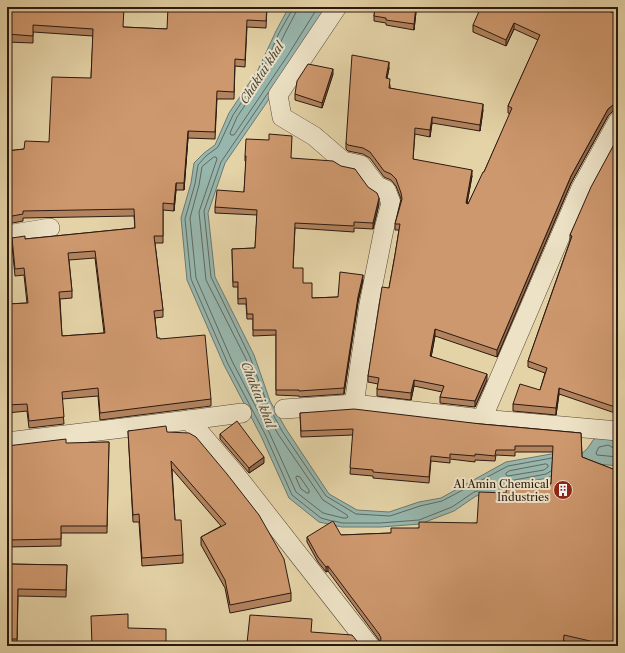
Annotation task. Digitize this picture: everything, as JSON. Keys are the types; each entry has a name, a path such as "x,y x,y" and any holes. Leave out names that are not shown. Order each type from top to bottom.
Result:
{"street":[{"path":"337,7 278,95 282,118 314,136 342,161 361,165 377,186 386,190 391,203 384,229 369,304 354,404"},
{"path":"614,7 618,9"},
{"path":"482,419 581,188 618,121"},
{"path":"7,235 50,228"},
{"path":"284,409 354,404 482,419 618,431"},
{"path":"7,442 242,413"},
{"path":"189,420 236,475 370,646"}],"water":[{"name":"Chaktai khal","path":"289,7 329,7 296,60 225,163 208,213 215,277 254,355 270,401 286,429 329,494 357,510 389,512 419,502 441,498 506,462 551,454 580,455 587,449 594,439 609,436 618,440 618,466 598,464 558,471 548,478 507,485 499,492 476,496 454,511 420,524 381,527 342,527 319,522 289,498 261,436 224,365 187,280 181,218 191,183 194,163 215,145 229,113 258,70"}],"building":[{"path":"7,7 124,7 123,27 167,29 168,7 267,7 266,21 247,20 245,60 235,59 234,92 217,91 215,132 188,131 184,183 176,183 174,204 163,203 163,236 154,236 163,310 154,311 157,338 205,335 211,399 100,413 98,388 62,392 64,417 29,421 27,404 7,405 7,304 28,303 24,268 15,269 12,238 25,236 25,239 135,228 134,209 23,211 23,214 7,217 7,151 24,149 25,141 49,142 52,77 91,78 93,29 33,25 33,36 7,34","holes":["95,251 105,333 62,336 59,292 72,291 68,253"]},
{"path":"375,7 416,7 414,24 386,20 386,18 374,16"},
{"path":"481,7 605,7 613,13 618,13 618,104 613,105 608,109 571,176 497,350 435,329 430,356 487,374 475,401 440,397 444,386 414,380 411,393 377,389 379,378 368,376 382,287 389,288 400,224 395,224 402,199 396,179 391,174 384,171 370,152 363,148 348,145 346,143 352,55 389,62 386,78 390,79 389,88 483,104 480,125 432,117 430,130 415,128 413,159 472,170 466,203 468,204 484,172 512,108 508,106 540,35 514,23 506,40 473,25"},
{"path":"308,64 333,69 322,103 295,94 297,81"},
{"path":"269,134 292,136 291,158 333,161 341,166 355,169 368,187 377,193 379,198 373,223 354,222 354,226 295,223 293,268 303,268 303,283 312,283 312,298 338,297 340,272 363,275 358,297 344,388 299,391 276,390 276,330 253,330 253,314 247,314 246,298 238,299 238,282 233,282 232,249 255,248 257,210 215,207 217,190 244,192 246,139 269,140"},
{"path":"618,137 618,408 559,388 556,408 513,404 520,384 540,390 547,368 528,361 572,236 570,235 591,187"},
{"path":"354,409 481,424 581,433 582,457 618,471 618,501 614,535 618,536 618,646 564,635 563,646 379,646 381,638 379,634 328,566 326,567 318,557 307,537 333,521 341,535 391,533 391,528 419,528 419,522 477,523 479,492 506,493 507,482 551,484 553,446 515,446 515,450 496,450 495,456 450,454 450,458 431,456 429,477 373,472 373,470 350,468 353,429 301,431 300,413"},
{"path":"237,421 264,457 249,468 220,434"},
{"path":"166,426 167,432 189,433 196,437 259,515 284,559 291,593 230,605 225,580 201,537 226,524 171,461 175,520 181,520 183,555 142,558 139,514 133,515 128,431"},
{"path":"66,439 66,443 109,442 107,526 61,526 61,539 7,540 7,446"},
{"path":"7,564 67,565 66,590 18,589 17,639 7,639"},
{"path":"128,614 128,628 166,629 166,646 92,646 91,616"},
{"path":"250,615 312,619 311,632 352,635 361,646 244,646 245,643 247,643"}],"place":[{"name":"Al Amin Chemical Industries","path":"563,490"}]}
